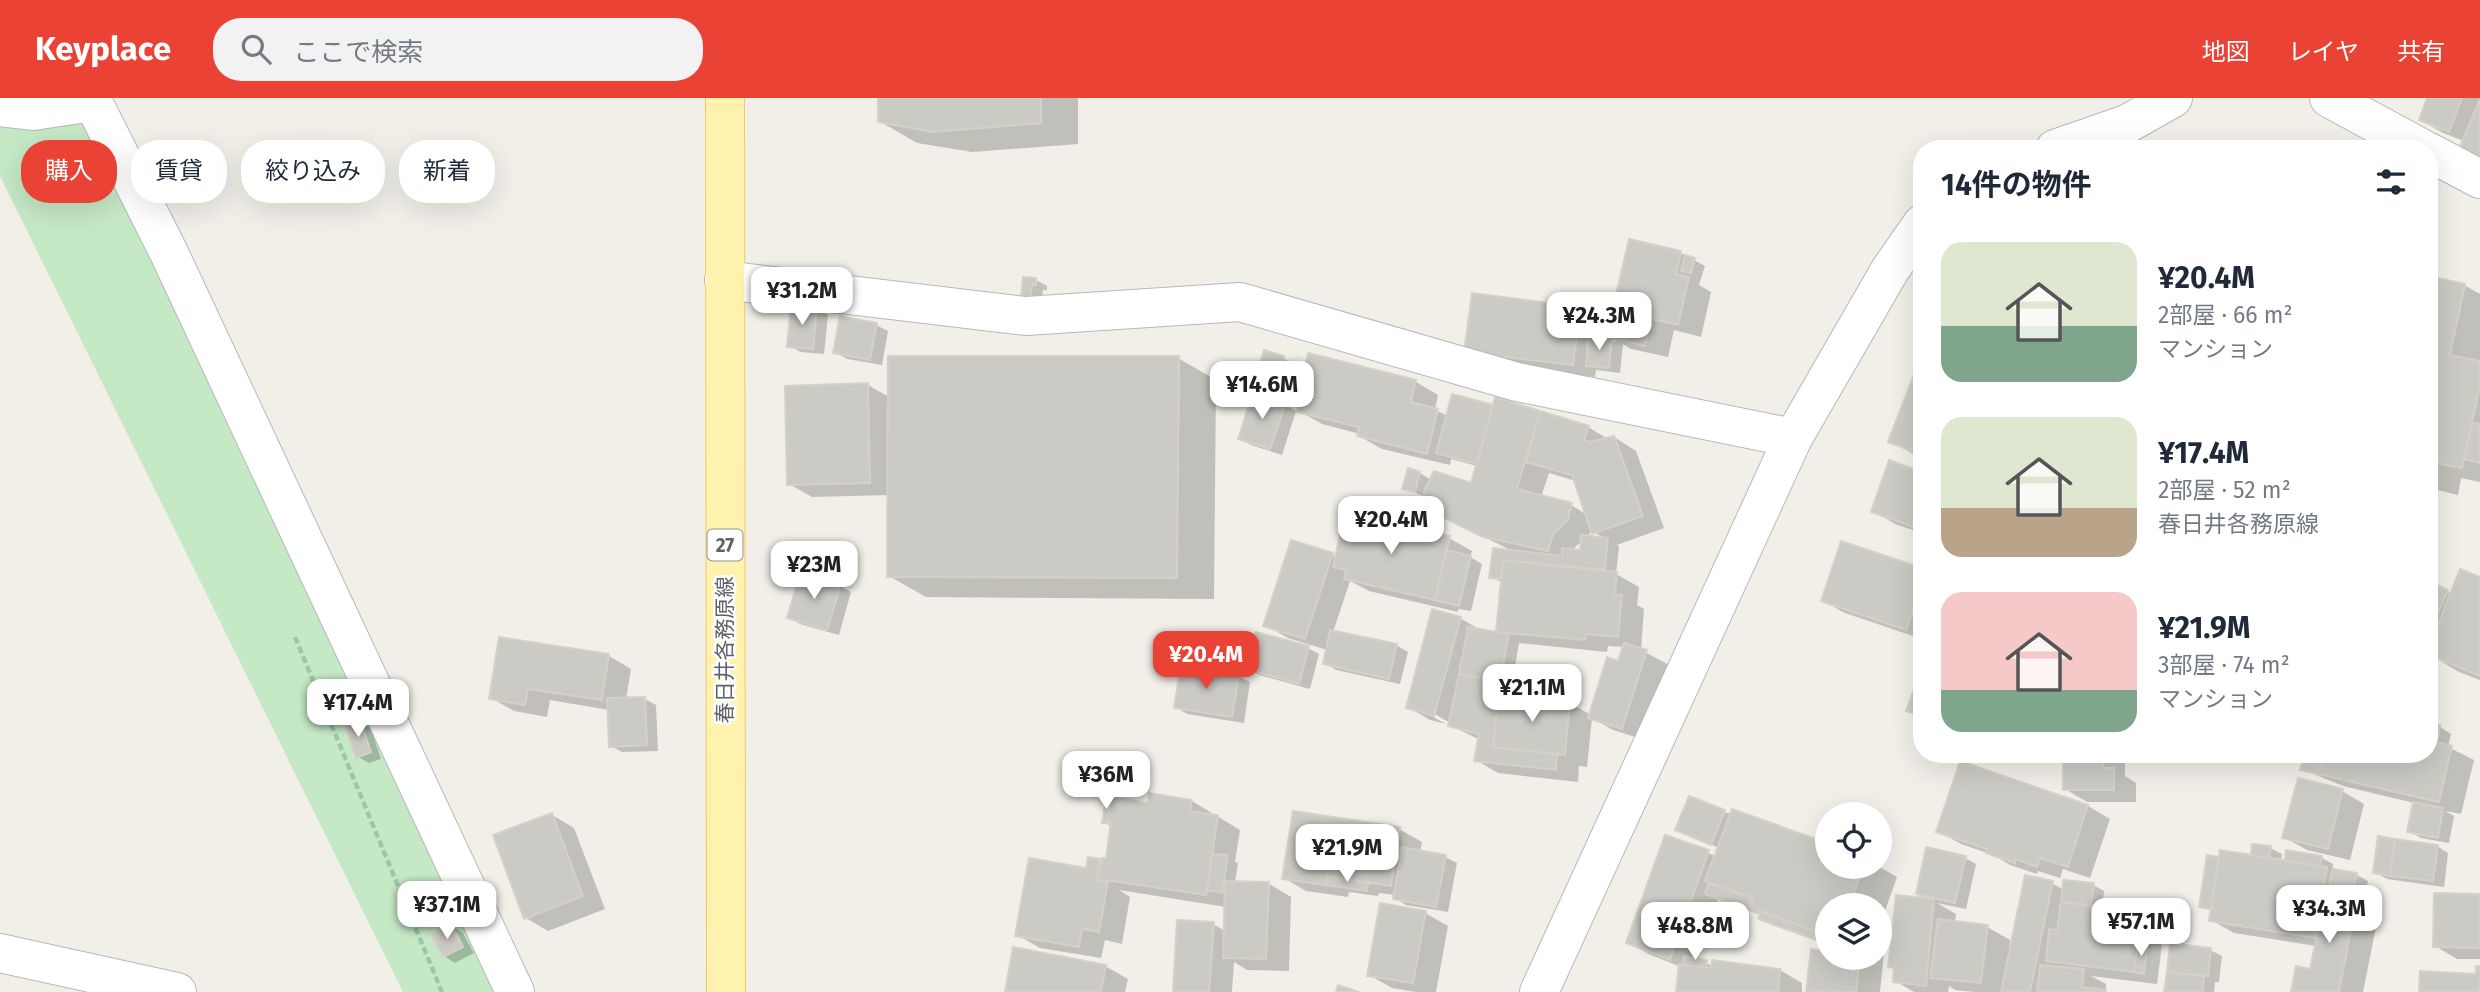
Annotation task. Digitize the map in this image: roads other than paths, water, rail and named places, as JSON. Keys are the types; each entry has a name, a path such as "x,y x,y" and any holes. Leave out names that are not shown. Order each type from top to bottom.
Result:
{"main road":[{"name":"春日井各務原線","path":"724,98 726,992"}],"street":[{"path":"2081,140 2127,124 2173,98"},
{"path":"2329,98 2406,140"},
{"path":"0,107 33,111 93,102 169,253 515,992"},
{"path":"2438,157 2480,179"},
{"path":"1539,992 1793,438 1890,270 1913,237"},
{"path":"724,281 1026,316 1240,302 1517,382 1793,438"},
{"path":"0,953 177,992"}]}
